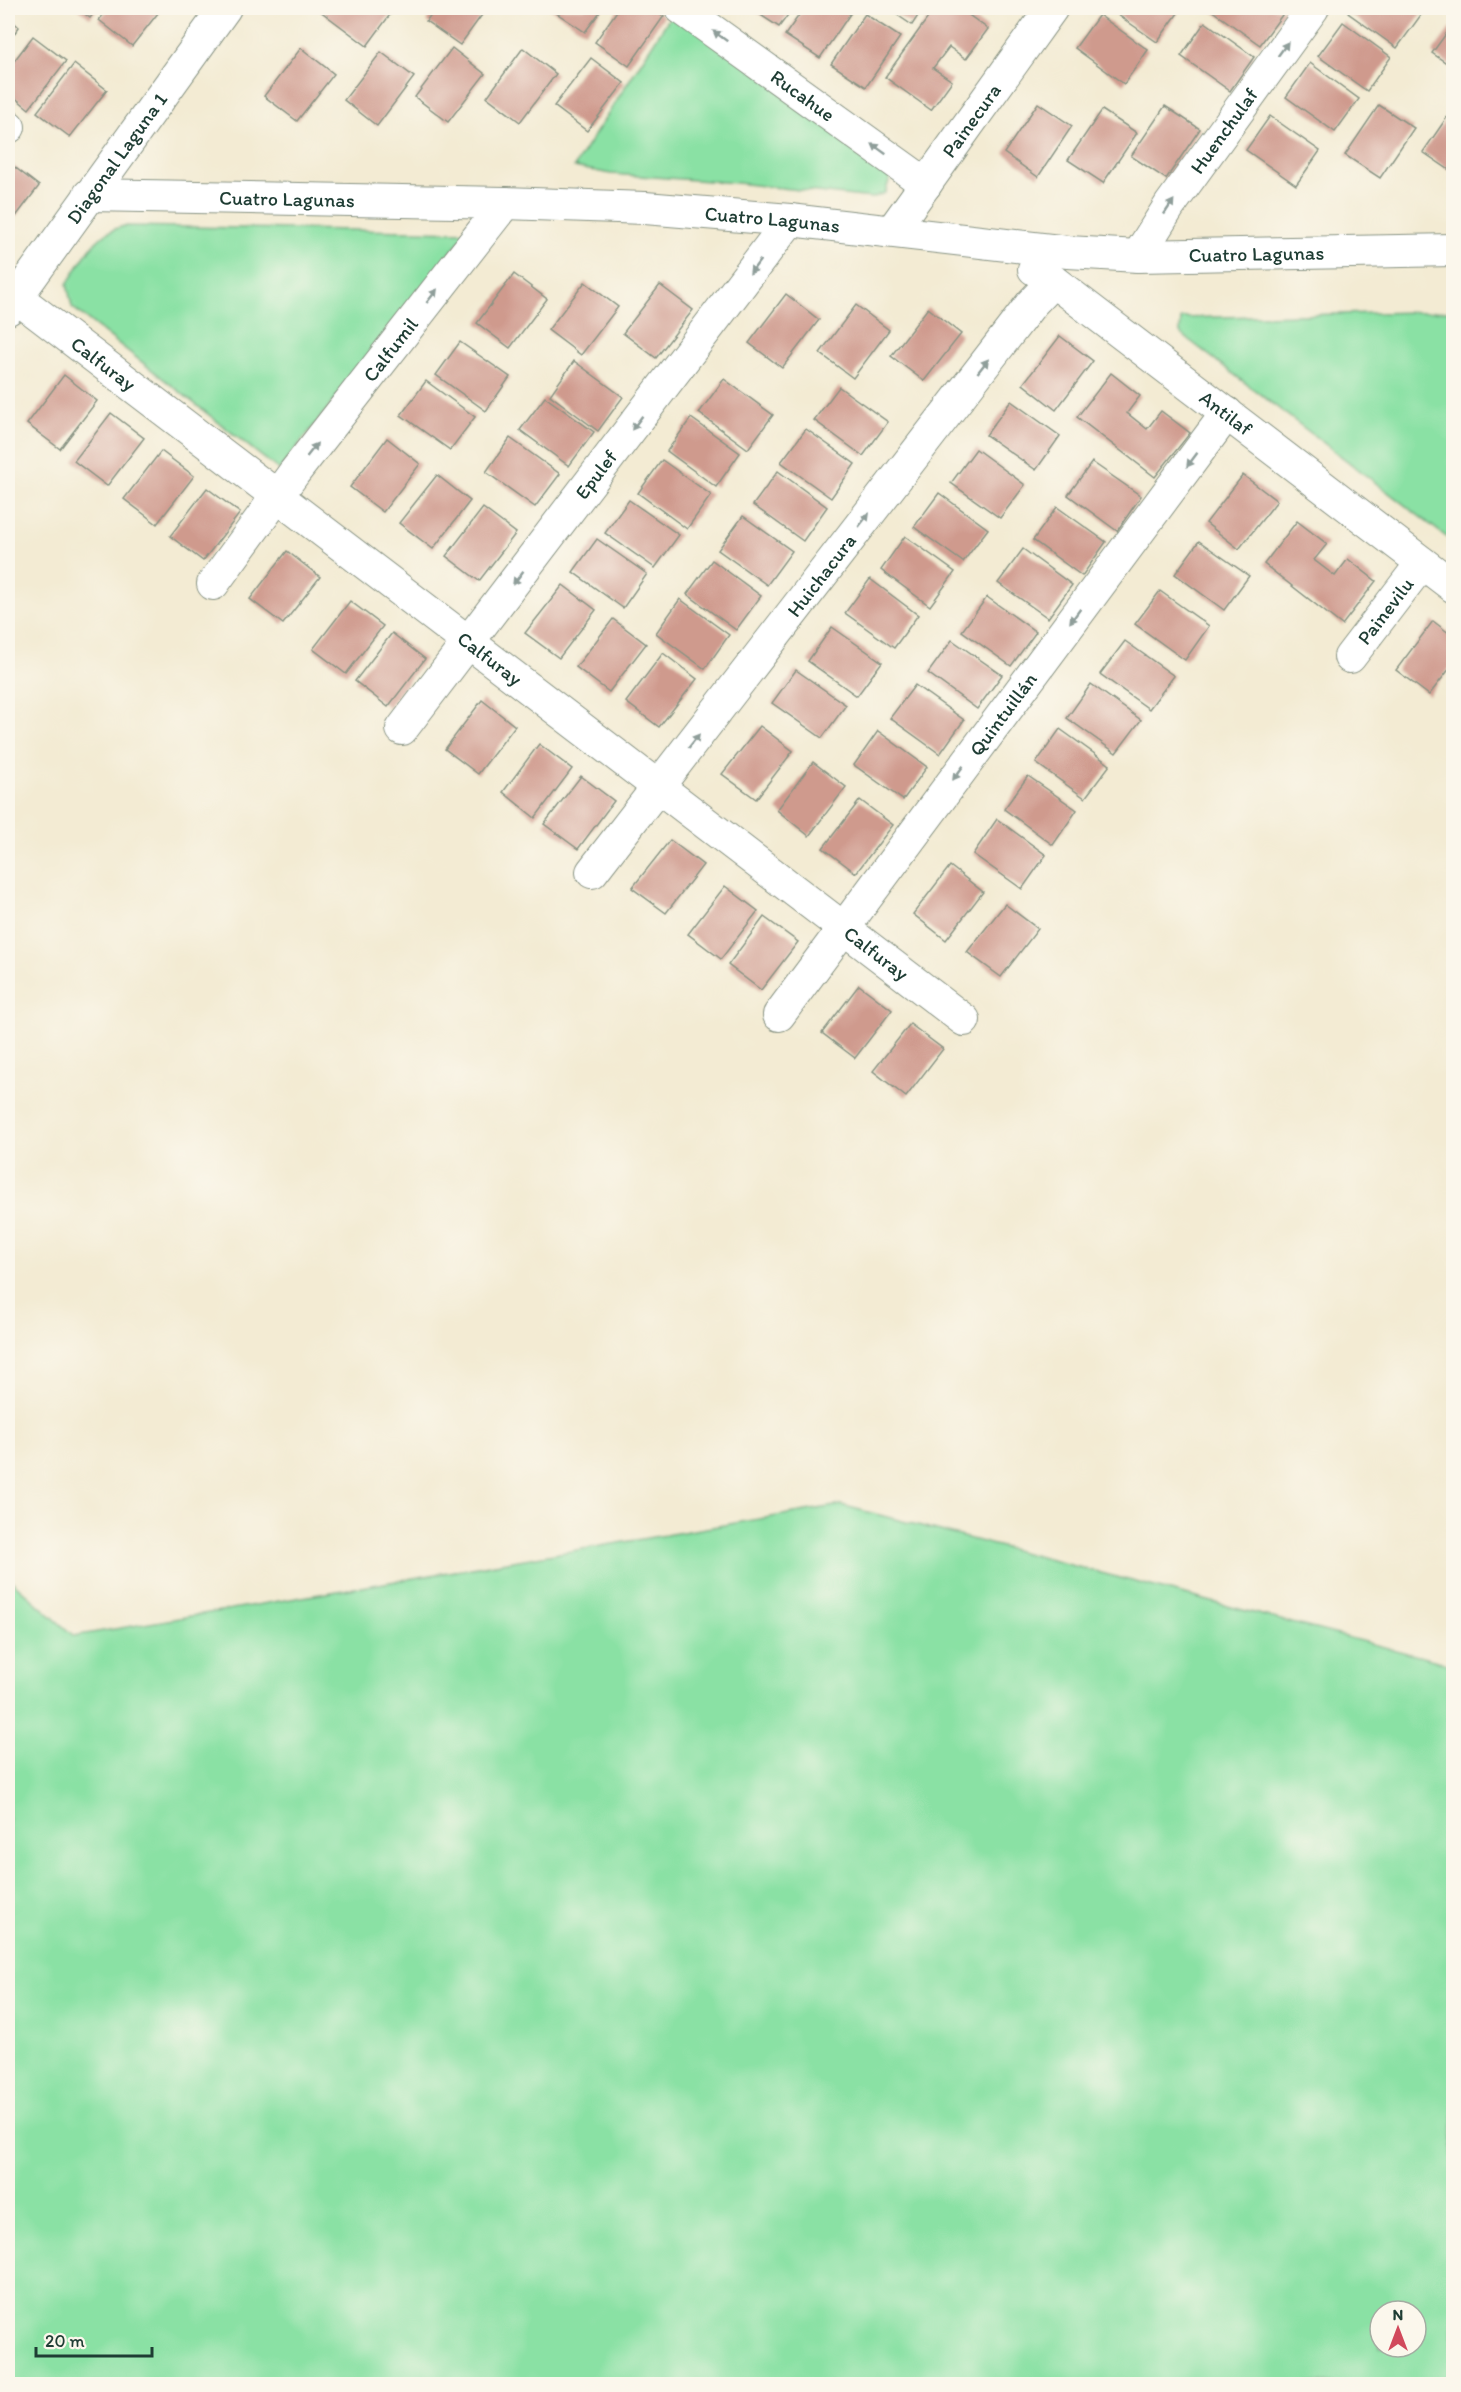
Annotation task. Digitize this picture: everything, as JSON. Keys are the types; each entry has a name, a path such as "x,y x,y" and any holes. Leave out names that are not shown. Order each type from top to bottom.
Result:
{"street":[{"name":"Diagonal Laguna 1","path":"12,303 225,8"},
{"name":"Rucahue","path":"681,8 926,184"},
{"name":"Huenchulaf","path":"1138,256 1170,206 1313,8"},
{"name":"Painecura","path":"892,231 926,184 1039,12"},
{"name":"Cuatro Lagunas","path":"89,195 504,203 689,211 892,231 995,245 1138,256 1454,249"},
{"name":"Calfumil","path":"213,584 277,496 504,203"},
{"name":"Epulef","path":"402,729 790,220"},
{"name":"Antilaf","path":"995,245 1053,281 1454,587"},
{"name":"Huichacura","path":"592,872 1032,303 1053,281"},
{"name":"Calfuray","path":"12,303 277,496 964,1020"},
{"name":"Quintuillán","path":"779,1015 1227,413"},
{"name":"Painevilu","path":"1350,657 1422,563"}],"green space":[{"path":"673,12 887,167 890,178 885,193 872,198 737,183 611,174 574,167"},
{"path":"124,226 467,232 279,470 72,307 67,284 78,266 97,241"},
{"path":"1453,311 1453,542 1180,333 1181,318"},
{"path":"841,1505 1453,1665 1453,2384 8,2384 8,1578 74,1636"}],"building":[{"path":"77,8 98,8 90,18"},
{"path":"109,8 162,8 132,46 99,20"},
{"path":"320,8 386,8 392,12 367,46 319,10"},
{"path":"436,8 487,8 460,45 426,21"},
{"path":"549,8 603,8 585,32"},
{"path":"619,8 651,8 664,16 629,66 595,42"},
{"path":"750,8 793,8 779,27"},
{"path":"804,8 854,8 820,58 785,35"},
{"path":"887,8 923,8 912,25"},
{"path":"935,8 959,8 988,29 966,59 949,47 933,68 952,81 931,110 885,77"},
{"path":"1108,8 1179,8 1181,9 1157,42"},
{"path":"1213,8 1280,8 1285,11 1260,45 1211,10"},
{"path":"1352,8 1411,8 1421,15 1397,48 1348,13"},
{"path":"865,14 900,37 866,87 831,64"},
{"path":"1099,15 1148,50 1124,84 1075,48"},
{"path":"8,17 19,27 8,42"},
{"path":"1205,22 1254,57 1230,91 1181,56"},
{"path":"1343,22 1391,57 1367,91 1318,56"},
{"path":"1454,23 1454,68 1432,53"},
{"path":"33,36 66,61 29,109 8,92 8,69"},
{"path":"301,48 334,74 297,121 264,96"},
{"path":"452,48 485,74 448,122 415,97"},
{"path":"523,48 556,74 520,122 487,97"},
{"path":"381,52 414,77 377,126 344,100"},
{"path":"591,58 624,83 587,131 554,106"},
{"path":"1310,63 1359,99 1335,132 1286,97"},
{"path":"74,64 107,90 70,137 37,112"},
{"path":"1038,103 1072,126 1038,177 1004,153"},
{"path":"1379,105 1414,128 1380,178 1345,155"},
{"path":"1165,106 1200,129 1166,179 1131,156"},
{"path":"1454,107 1454,173 1423,152"},
{"path":"1102,110 1137,133 1103,183 1068,160"},
{"path":"1270,116 1320,151 1296,185 1246,150"},
{"path":"8,162 39,186 8,227"},
{"path":"514,274 547,299 510,348 477,323"},
{"path":"585,282 618,307 581,355 548,330"},
{"path":"660,285 693,310 656,358 623,333"},
{"path":"786,294 819,320 782,368 749,343"},
{"path":"856,305 889,330 853,378 820,353"},
{"path":"928,308 961,334 924,381 891,356"},
{"path":"1060,336 1093,361 1056,410 1023,384"},
{"path":"460,342 510,377 486,411 436,375"},
{"path":"574,361 623,397 598,431 550,395"},
{"path":"1111,373 1140,396 1127,413 1147,429 1161,411 1190,433 1155,477 1077,417"},
{"path":"64,375 97,401 60,449 27,424"},
{"path":"724,379 773,415 748,449 699,413"},
{"path":"426,381 475,417 450,450 401,415"},
{"path":"839,387 888,422 863,456 814,420"},
{"path":"545,397 594,432 569,466 520,430"},
{"path":"1011,401 1060,436 1036,470 986,435"},
{"path":"111,413 144,438 107,486 74,461"},
{"path":"691,418 740,453 716,487 667,451"},
{"path":"806,429 855,464 831,498 781,462"},
{"path":"387,438 420,464 383,512 350,487"},
{"path":"510,438 560,474 535,507 486,472"},
{"path":"976,449 1025,485 1000,518 951,483"},
{"path":"161,451 194,476 157,524 124,499"},
{"path":"662,460 711,495 687,529 638,493"},
{"path":"1092,462 1141,496 1117,531 1068,495"},
{"path":"778,471 827,507 803,541 753,505"},
{"path":"437,475 470,501 433,549 399,523"},
{"path":"1243,475 1277,501 1239,549 1206,523"},
{"path":"207,488 240,513 203,561 170,536"},
{"path":"939,493 988,529 963,562 914,527"},
{"path":"629,500 679,535 655,568 605,533"},
{"path":"1057,507 1106,542 1082,576 1033,540"},
{"path":"483,508 516,533 479,581 446,556"},
{"path":"743,516 792,551 767,585 718,550"},
{"path":"1297,521 1327,544 1314,560 1335,576 1348,559 1376,581 1342,625 1264,564"},
{"path":"905,536 955,572 930,606 881,570"},
{"path":"597,539 647,574 623,608 573,572"},
{"path":"1199,541 1249,576 1224,610 1175,574"},
{"path":"1023,549 1072,585 1048,618 998,583"},
{"path":"287,551 320,577 283,624 250,599"},
{"path":"712,560 761,596 736,630 687,594"},
{"path":"870,579 918,615 894,648 845,613"},
{"path":"563,585 596,610 559,658 525,633"},
{"path":"1160,591 1209,626 1185,660 1135,624"},
{"path":"987,597 1036,632 1011,666 962,631"},
{"path":"680,599 729,635 705,669 656,633"},
{"path":"350,601 383,626 346,674 313,649"},
{"path":"613,619 646,644 609,692 576,667"},
{"path":"1433,621 1454,637 1454,663 1429,695 1396,670"},
{"path":"832,627 882,662 857,696 808,661"},
{"path":"392,633 425,659 388,707 355,681"},
{"path":"952,640 1002,675 977,709 928,673"},
{"path":"1125,641 1174,676 1149,709 1100,674"},
{"path":"663,653 697,679 659,727 626,702"},
{"path":"796,670 846,705 822,738 772,703"},
{"path":"1091,684 1141,720 1116,753 1067,718"},
{"path":"915,685 964,720 940,754 890,718"},
{"path":"482,700 515,726 478,774 445,749"},
{"path":"760,726 793,751 756,799 722,774"},
{"path":"1060,729 1110,765 1085,798 1036,763"},
{"path":"878,731 927,767 903,800 854,765"},
{"path":"539,744 572,769 535,818 503,792"},
{"path":"813,762 846,787 809,836 777,810"},
{"path":"581,776 614,801 578,849 544,824"},
{"path":"1028,776 1077,810 1053,845 1004,809"},
{"path":"860,800 893,825 856,873 823,848"},
{"path":"997,819 1046,855 1022,889 973,854"},
{"path":"670,840 703,865 666,913 632,888"},
{"path":"950,866 983,892 946,940 913,914"},
{"path":"725,886 758,911 721,959 688,934"},
{"path":"1005,904 1038,929 1001,977 967,952"},
{"path":"764,917 798,942 761,990 728,965"},
{"path":"859,985 892,1010 855,1058 822,1033"},
{"path":"910,1024 943,1049 906,1097 873,1071"}]}
